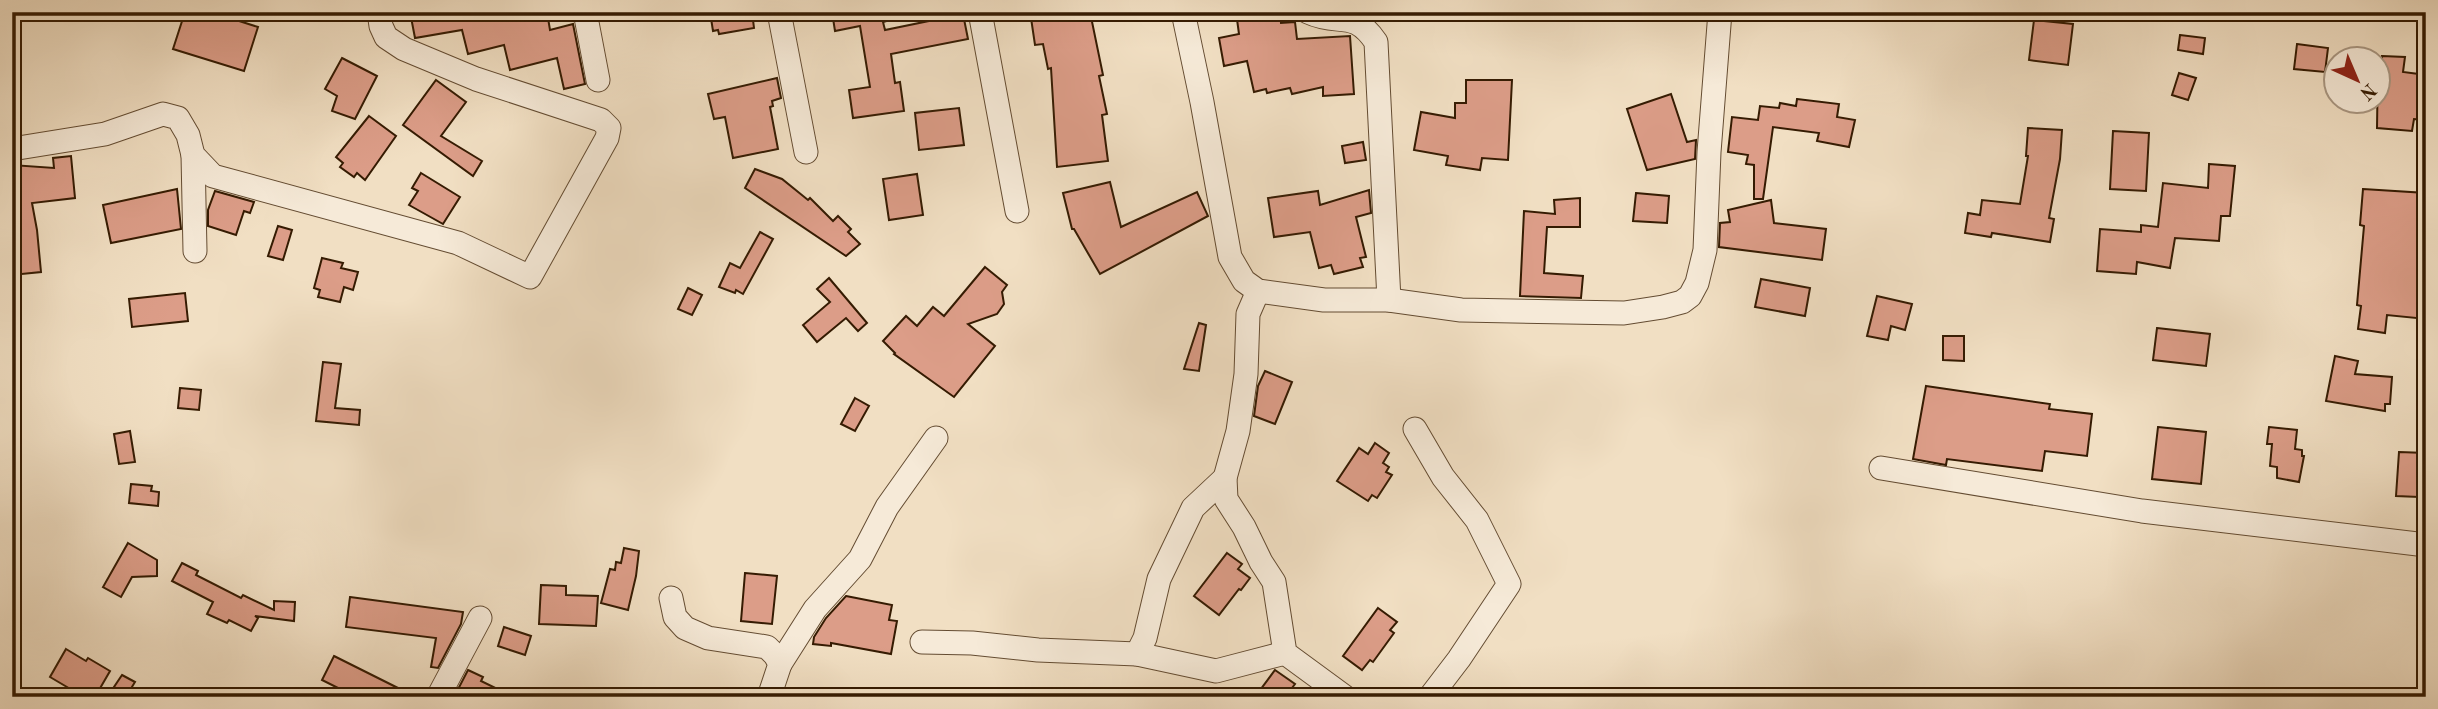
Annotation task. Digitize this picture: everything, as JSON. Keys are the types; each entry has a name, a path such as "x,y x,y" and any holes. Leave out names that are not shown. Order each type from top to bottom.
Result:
{"street":[{"path":"193,155 214,176 458,243 530,277 607,138 609,128 601,120 476,79 404,49 386,37 379,12"},
{"path":"585,12 598,80"},
{"path":"779,12 806,152"},
{"path":"980,12 1017,211"},
{"path":"1183,12 1230,257 1244,281 1258,291 1324,300 1389,300 1461,310 1624,313 1682,302 1690,296 1697,283 1704,250 1720,12"},
{"path":"1308,12 1323,19 1352,20 1367,28 1376,42 1389,300"},
{"path":"12,149 105,134 163,114 178,118 188,135 193,155 195,251"},
{"path":"1258,291 1248,314 1246,374 1238,431 1225,478 1226,499 1274,582 1285,653 1345,697"},
{"path":"1415,429 1443,477 1477,520 1509,584 1460,659 1430,697"},
{"path":"769,697 780,664 815,608 860,559 887,507 936,438"},
{"path":"1881,468 2142,510 2426,545"},
{"path":"1137,654 1145,638 1159,579 1194,508 1225,478"},
{"path":"671,598 675,617 685,628 708,638 767,647 780,664"},
{"path":"438,697 480,618"},
{"path":"922,642 1137,654 1216,671 1285,653"}],"building":[{"path":"185,12 211,12 258,27 244,71 173,49"},
{"path":"410,12 547,12 550,30 573,24 585,84 564,89 557,58 510,70 504,45 468,54 462,30 415,38"},
{"path":"710,12 752,12 754,28 719,34 718,30 713,31"},
{"path":"832,12 893,12 894,19 883,22 885,30 963,14 968,39 891,54 895,83 900,82 904,111 853,118 849,90 870,87 860,26 835,31"},
{"path":"1090,12 1103,75 1099,76 1107,114 1102,115 1108,161 1057,167 1051,68 1048,69 1043,44 1035,45 1031,18"},
{"path":"1236,12 1280,12 1281,23 1295,22 1297,39 1350,36 1354,94 1323,96 1323,87 1292,94 1290,88 1267,93 1266,89 1254,92 1247,61 1224,66 1219,38 1239,34"},
{"path":"2034,20 2073,24 2068,65 2029,60"},
{"path":"2180,35 2205,38 2203,54 2178,50"},
{"path":"2297,44 2322,47 2322,72 2294,69"},
{"path":"2392,56 2405,57 2403,72 2426,75 2426,120 2414,119 2412,131 2377,128 2377,116 2392,116"},
{"path":"342,58 377,76 355,119 332,111 337,96 325,89"},
{"path":"2179,73 2196,78 2188,100 2172,95"},
{"path":"777,78 781,98 772,101 773,106 770,107 778,149 733,158 725,117 714,119 708,94"},
{"path":"436,80 466,102 441,136 482,161 473,176 403,125"},
{"path":"1466,80 1512,80 1508,160 1482,158 1480,170 1446,165 1448,156 1414,150 1421,112 1455,118 1455,103 1466,103"},
{"path":"1671,94 1687,142 1696,140 1695,159 1647,170 1627,109"},
{"path":"1797,99 1839,104 1837,117 1855,120 1849,147 1817,141 1819,133 1773,127 1763,199 1754,199 1754,165 1746,164 1748,155 1728,152 1732,117 1758,120 1760,106 1779,108 1780,103 1796,106"},
{"path":"959,108 964,145 919,150 915,113"},
{"path":"369,116 396,136 365,180 357,173 354,177 340,167 343,163 336,157"},
{"path":"2028,128 2062,130 2060,159 2049,218 2054,219 2050,242 1992,233 1991,237 1965,233 1968,213 1980,215 1982,200 2020,204 2028,156"},
{"path":"2113,131 2149,133 2146,191 2110,189"},
{"path":"1363,142 1366,160 1345,163 1342,146"},
{"path":"71,156 75,198 32,203 41,272 12,275 12,165 54,168 53,158"},
{"path":"2209,164 2235,166 2230,216 2221,216 2219,241 2175,238 2170,268 2137,262 2136,274 2097,271 2100,229 2141,232 2141,225 2158,227 2163,183 2208,188"},
{"path":"755,169 782,179 808,200 810,198 833,221 838,216 851,229 848,232 860,244 846,256 745,188"},
{"path":"421,173 460,197 443,224 409,205 418,191 412,188"},
{"path":"917,174 923,215 889,220 883,179"},
{"path":"1110,182 1121,227 1197,192 1208,216 1100,274 1072,229 1063,193"},
{"path":"177,189 181,229 111,243 103,205"},
{"path":"2363,189 2426,193 2426,319 2387,315 2385,333 2358,329 2361,306 2357,305 2364,226 2360,225"},
{"path":"1369,190 1371,213 1356,217 1366,257 1360,258 1363,267 1334,274 1331,265 1319,268 1310,232 1274,237 1268,198 1318,191 1320,205"},
{"path":"215,191 254,202 250,213 244,211 236,235 208,226 208,210"},
{"path":"1636,193 1669,196 1667,223 1633,221"},
{"path":"1580,198 1580,227 1547,227 1544,273 1583,276 1581,298 1520,296 1524,211 1555,214 1554,200"},
{"path":"1771,200 1774,223 1826,229 1822,260 1719,247 1720,223 1730,222 1728,210"},
{"path":"278,226 292,230 283,260 268,256"},
{"path":"760,232 773,239 743,294 719,287 730,263 740,268"},
{"path":"322,258 343,263 341,268 358,272 353,290 344,287 340,302 318,297 320,290 314,288"},
{"path":"985,267 1007,285 1002,292 1004,304 997,314 968,324 995,346 954,397 894,354 883,341 906,316 917,326 933,307 944,316"},
{"path":"829,278 867,323 858,331 846,318 817,342 803,325 830,302 817,289"},
{"path":"1761,279 1810,288 1805,316 1755,307"},
{"path":"688,288 702,295 692,315 678,309"},
{"path":"185,293 188,321 132,327 129,299"},
{"path":"1877,296 1912,304 1905,330 1891,326 1888,340 1867,336"},
{"path":"1199,323 1206,325 1199,371 1184,369"},
{"path":"2157,328 2210,334 2206,366 2153,360"},
{"path":"1943,336 1964,336 1964,361 1943,360"},
{"path":"2335,356 2358,361 2355,374 2392,377 2390,404 2385,404 2385,411 2326,401"},
{"path":"323,362 341,364 335,408 360,410 359,425 316,421"},
{"path":"1265,371 1292,382 1275,424 1254,416 1258,386"},
{"path":"1926,386 2050,404 2049,409 2092,414 2087,456 2045,451 2042,471 1947,459 1946,465 1913,459"},
{"path":"180,388 201,390 199,410 178,408"},
{"path":"855,398 869,406 855,431 841,424"},
{"path":"2158,427 2206,432 2201,484 2152,479"},
{"path":"2269,427 2297,430 2295,449 2302,450 2304,456 2299,482 2277,478 2277,467 2270,466 2272,444 2267,444"},
{"path":"130,431 135,462 119,464 114,434"},
{"path":"1375,443 1389,453 1383,463 1389,467 1386,472 1392,475 1377,498 1372,495 1368,501 1337,481 1359,448 1368,454"},
{"path":"2399,452 2426,453 2426,476 2421,476 2419,497 2396,496"},
{"path":"131,484 152,486 151,491 159,492 158,506 129,503"},
{"path":"128,543 157,560 157,576 132,577 121,597 103,587"},
{"path":"624,548 639,551 628,610 601,603 610,569 615,570 616,562 621,563"},
{"path":"1227,553 1242,564 1238,569 1250,578 1219,615 1194,596"},
{"path":"182,563 198,571 196,575 241,598 243,595 274,610 274,601 295,602 294,621 255,616 258,618 251,631 229,620 227,623 207,614 213,602 172,581"},
{"path":"745,573 777,576 772,624 741,621"},
{"path":"541,585 566,586 566,595 598,596 596,626 539,624"},
{"path":"846,596 892,605 889,620 897,621 891,654 831,643 831,646 813,644 814,637 826,618"},
{"path":"350,597 463,612 461,624 438,668 431,667 436,638 346,627"},
{"path":"1378,608 1397,622 1390,630 1394,633 1373,662 1370,660 1362,670 1343,656"},
{"path":"504,627 531,636 525,655 498,646"},
{"path":"66,649 110,671 95,697 84,697 50,677"},
{"path":"334,656 416,697 356,697 322,680"},
{"path":"468,670 483,677 481,681 514,697 454,697"},
{"path":"1275,670 1295,684 1285,697 1255,697"},
{"path":"122,675 135,682 127,695 114,687"}]}
